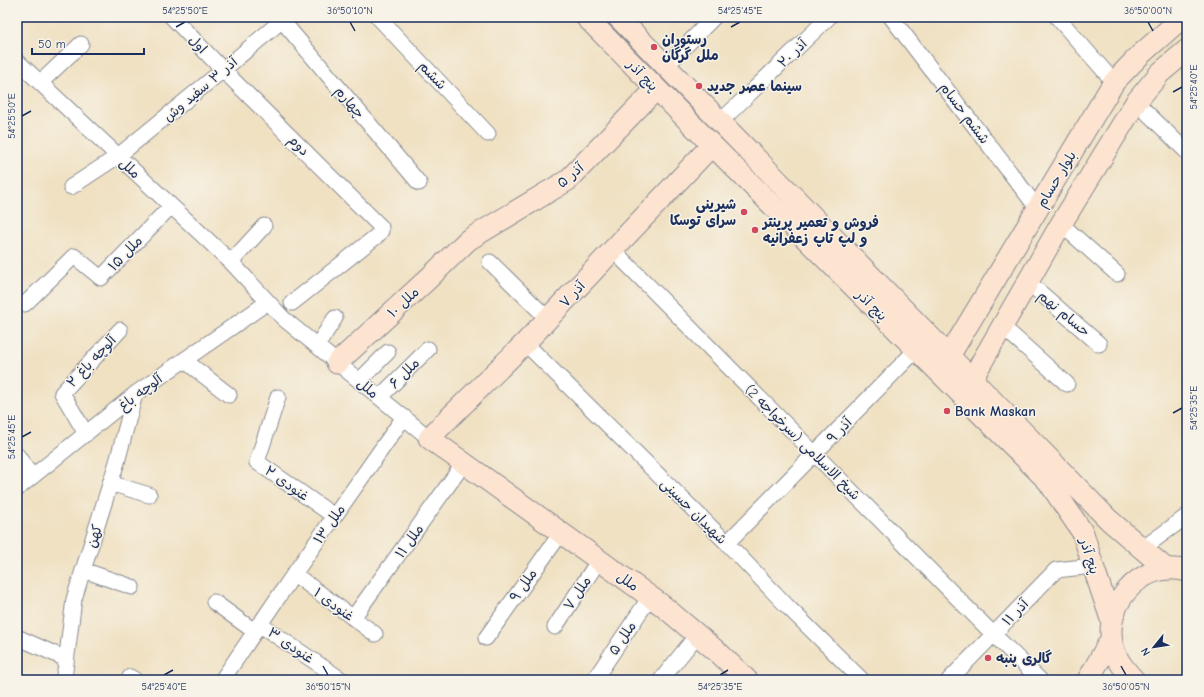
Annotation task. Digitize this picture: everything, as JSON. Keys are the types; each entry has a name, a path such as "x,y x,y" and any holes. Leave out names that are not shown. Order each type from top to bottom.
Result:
{"street":[{"name":"اول","path":"172,17 223,70"},
{"name":"ششم","path":"378,17 488,134"},
{"name":"پنج آذر","path":"586,17 1048,481 1083,533 1111,631 1115,655 1124,669 1134,680"},
{"name":"پنج آذر","path":"618,17 1109,520 1166,569"},
{"path":"666,66 714,17"},
{"name":"۲۰ آذر","path":"720,122 829,17"},
{"name":"ششم حسام","path":"891,17 1038,209"},
{"path":"1057,17 1114,82"},
{"name":"بلوار حسام","path":"949,356 1114,82 1140,55 1183,17"},
{"name":"آذر ۳ سفید وش","path":"70,187 118,156 223,70 282,18"},
{"name":"چهارم","path":"282,18 419,183"},
{"path":"40,83 81,44"},
{"name":"بلوار حسام","path":"972,379 1061,224 1136,102 1160,73 1187,50"},
{"name":"ملل","path":"17,61 22,75 40,83 231,262 284,319 429,438 663,606 720,654 747,680"},
{"name":"دوم","path":"223,70 381,227 381,231 378,235 292,303"},
{"name":"آذر ۵","path":"468,240 568,180 656,89"},
{"path":"1136,102 1187,152"},
{"name":"آذر ۷","path":"429,438 525,343 712,145"},
{"name":"ملل ۱۵","path":"25,304 74,256 101,278 171,206"},
{"path":"1038,209 1061,224 1117,274"},
{"path":"231,262 264,226"},
{"name":"۱۰ ملل","path":"337,363 468,240"},
{"name":"شیخ الاسلامی (سرخواجه 2)","path":"613,250 1040,680"},
{"path":"490,262 548,319"},
{"name":"حسام نهم","path":"1028,282 1099,344"},
{"name":"آلوچه باغ","path":"17,489 134,394 268,302"},
{"path":"317,346 335,318"},
{"path":"1002,326 1067,384"},
{"name":"۲ آلوچه باغ","path":"86,434 62,393 120,330"},
{"name":"شهیدان حسینی","path":"525,343 727,543 786,605 862,680"},
{"name":"۶ ملل","path":"380,397 428,349"},
{"name":"۹ آذر","path":"727,543 916,350"},
{"path":"359,381 388,352"},
{"path":"184,360 230,395"},
{"name":"کهن","path":"62,680 74,599 110,483 134,394"},
{"name":"۲ غنودی","path":"278,398 257,462 334,516"},
{"name":"ملل ۱۳","path":"225,679 257,628 404,417"},
{"path":"17,455 32,477"},
{"name":"۱۱ ملل","path":"353,618 464,463"},
{"path":"110,483 149,496"},
{"path":"1142,548 1187,516"},
{"name":"ملل ۹","path":"486,638 561,532"},
{"name":"۷ ملل","path":"555,626 599,560"},
{"name":"آذر ۱۱","path":"949,680 1056,570 1093,566"},
{"path":"1088,680 1111,631 1116,607 1124,593 1136,581 1150,573 1166,569 1187,571"},
{"path":"83,570 132,587"},
{"name":"۱ غنودی","path":"294,574 375,634"},
{"name":"ملل ۵","path":"594,680 650,597"},
{"name":"۳ غنودی","path":"214,602 342,680"},
{"path":"661,680 697,635"},
{"path":"17,637 66,659"}],"place":[{"name":"رستوران ملل گرگان","path":"654,47"},
{"name":"سینما عصر جدید","path":"699,86"},
{"name":"شیرینی سرای توسکا","path":"744,212"},
{"name":"فروش و تعمیر پرینتر و لپ تاپ زعفرانیه","path":"755,230"},
{"name":"Bank Maskan","path":"947,411"},
{"name":"گالری پنبه","path":"988,658"}]}
